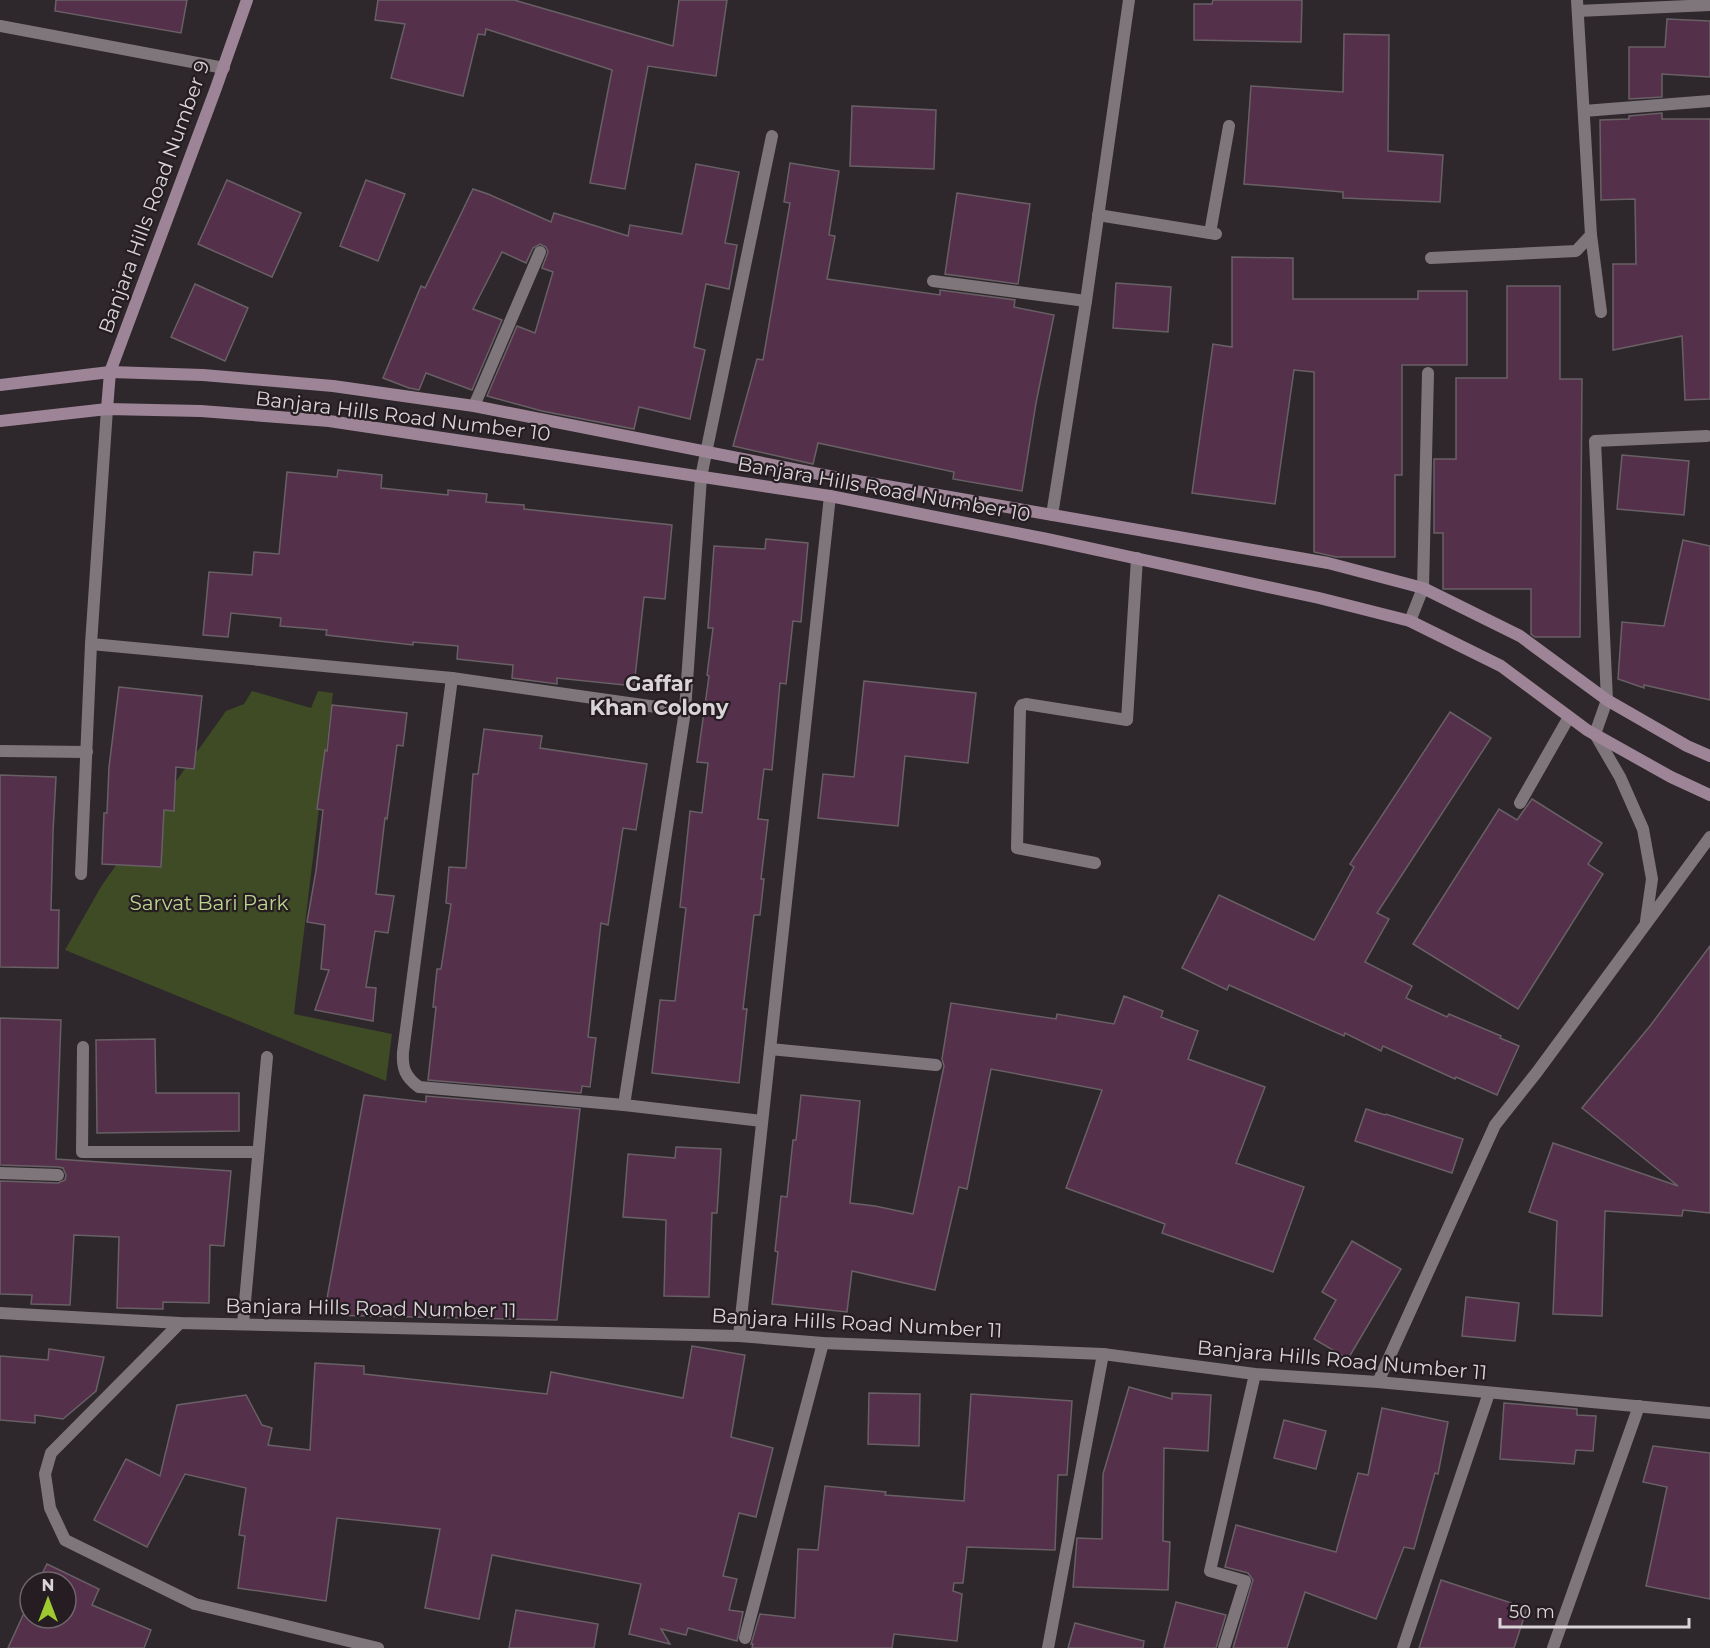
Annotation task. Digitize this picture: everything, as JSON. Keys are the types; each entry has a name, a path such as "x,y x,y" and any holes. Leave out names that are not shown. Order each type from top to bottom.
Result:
{"main road":[{"name":"Banjara Hills Road Number 9","path":"107,409 110,372 224,68 247,0"},
{"name":"Banjara Hills Road Number 10","path":"0,385 110,372 203,375 333,386 474,406 705,452 1328,563 1423,588 1520,636 1607,700 1687,746 1710,756"},
{"name":"Banjara Hills Road Number 10","path":"0,421 107,409 201,411 329,421 830,496 1137,558 1319,598 1410,621 1501,666 1595,734 1671,777 1710,795"}],"street":[{"path":"1052,515 1086,301 1129,0"},
{"path":"1601,312 1591,235 1578,5 1710,5"},
{"path":"0,26 224,68"},
{"path":"1584,111 1710,102"},
{"path":"1098,215 1213,233 1228,126"},
{"path":"624,1106 685,711 701,477 772,136"},
{"path":"1431,258 1576,251 1591,235"},
{"path":"474,406 540,252"},
{"path":"933,281 1086,301"},
{"path":"1410,621 1423,588 1428,373"},
{"path":"81,874 91,644 107,409"},
{"path":"1646,923 1652,879 1642,829 1620,777 1595,734 1607,700 1595,441 1707,436"},
{"path":"740,1336 830,496"},
{"path":"1095,863 1017,848 1020,709 1026,704 1127,720 1137,558"},
{"path":"91,644 452,678 685,711"},
{"path":"452,678 402,1066 409,1080 418,1087 762,1121"},
{"path":"1520,803 1569,717"},
{"path":"0,751 87,752"},
{"path":"1378,1383 1495,1125 1537,1072 1710,837"},
{"path":"83,1047 82,1152 257,1152"},
{"path":"770,1049 936,1065"},
{"path":"243,1324 267,1057"},
{"path":"0,1173 57,1175"},
{"name":"Banjara Hills Road Number 11","path":"0,1313 180,1323 740,1336 823,1343 1102,1354 1255,1374 1710,1413"},
{"path":"180,1323 51,1453 45,1474 50,1508 65,1540 195,1604 378,1648"},
{"path":"745,1638 823,1343"},
{"path":"1048,1648 1102,1354"},
{"path":"1224,1648 1245,1581 1210,1571 1255,1374"},
{"path":"1403,1648 1489,1393"},
{"path":"1553,1648 1639,1406"}],"green space":[{"name":"Sarvat Bari Park","path":"252,691 311,708 318,691 333,693 294,1014 392,1034 386,1081 65,950 102,885 226,711 244,704"}],"building":[{"path":"56,0 187,0 181,33 55,11"},
{"path":"378,0 514,0 673,46 679,0 727,0 716,76 648,66 625,189 590,183 612,70 486,29 485,35 478,34 463,96 391,78 405,24 375,20"},
{"path":"1213,0 1302,0 1301,42 1194,40 1194,4 1212,4"},
{"path":"1667,19 1710,21 1710,77 1662,74 1662,97 1629,99 1629,47 1665,47"},
{"path":"1344,34 1389,35 1388,151 1443,155 1440,202 1343,198 1343,192 1244,184 1251,86 1343,92"},
{"path":"852,106 936,110 934,169 850,166"},
{"path":"1662,113 1662,119 1710,119 1710,399 1685,400 1682,336 1613,350 1613,264 1636,264 1635,199 1601,200 1600,120 1629,119 1629,116"},
{"path":"790,163 839,171 829,235 835,236 827,279 940,295 940,290 1015,300 1014,307 1054,315 1036,403 1022,491 953,479 954,472 818,443 813,464 733,446 757,359 763,360 790,203 784,202"},
{"path":"696,164 739,172 725,243 737,245 729,289 706,284 694,347 705,350 690,419 639,407 634,429 542,411 487,396 517,326 535,333 553,272 542,268 548,252 546,247 540,244 533,248 526,263 502,252 473,309 502,320 472,390 426,373 419,390 383,378 421,286 425,288 473,189 551,222 554,213 628,236 630,225 682,234"},
{"path":"227,180 301,213 272,277 198,244"},
{"path":"366,180 405,194 378,261 340,246"},
{"path":"957,193 1030,204 1018,284 945,274"},
{"path":"1232,257 1293,258 1293,299 1418,299 1418,291 1467,291 1467,365 1402,365 1402,475 1395,475 1395,557 1336,557 1314,552 1314,372 1294,370 1275,504 1192,493 1213,344 1232,347"},
{"path":"1116,283 1171,287 1168,332 1113,328"},
{"path":"195,284 248,308 225,361 171,337"},
{"path":"1507,286 1560,286 1560,379 1582,379 1580,637 1535,637 1531,634 1531,589 1443,589 1443,533 1434,533 1434,459 1456,459 1456,378 1507,378"},
{"path":"1622,455 1689,461 1684,515 1617,509"},
{"path":"338,470 382,475 381,488 448,495 448,490 487,494 486,502 524,505 524,509 672,525 665,599 644,597 634,686 557,678 557,684 512,678 513,665 457,659 458,646 413,642 413,645 326,635 327,630 280,626 281,618 231,613 228,637 203,635 209,572 252,575 254,552 279,554 287,472 337,477"},
{"path":"766,539 808,543 801,622 793,621 786,684 780,683 772,770 764,769 758,819 768,820 761,879 764,879 760,915 754,915 743,1009 747,1009 739,1083 652,1073 660,1000 675,1001 686,908 680,907 690,811 702,813 708,763 697,762 713,628 708,628 714,546 765,549"},
{"path":"1683,540 1710,546 1710,700 1644,685 1644,688 1618,679 1622,622 1664,626"},
{"path":"864,681 976,693 968,763 905,756 898,826 818,818 823,774 854,777"},
{"path":"119,687 202,696 194,769 176,767 174,811 164,810 161,867 102,864 104,813 107,813 109,767"},
{"path":"332,705 407,713 403,746 397,745 376,894 394,896 388,933 375,931 366,987 376,988 373,1021 315,1010 329,970 321,969 325,925 307,922 316,871 323,810 317,809"},
{"path":"1450,712 1491,738 1377,913 1389,919 1365,962 1412,986 1406,998 1447,1017 1449,1014 1501,1036 1500,1038 1519,1046 1497,1095 1456,1077 1455,1079 1383,1046 1381,1051 1345,1033 1344,1036 1229,985 1227,990 1182,968 1219,895 1314,940 1354,867 1350,864"},
{"path":"484,729 542,736 540,748 647,764 636,830 623,828 608,925 601,923 588,1037 596,1038 590,1087 582,1086 581,1093 428,1080 436,1007 433,1007 437,969 441,969 451,904 446,903 449,867 466,868 473,774 478,774"},
{"path":"0,775 56,777 51,910 59,910 58,968 0,967"},
{"path":"1532,799 1602,843 1588,864 1603,874 1518,1009 1413,944 1499,809 1517,820"},
{"path":"1710,946 1710,1213 1683,1210 1682,1216 1605,1211 1602,1316 1553,1314 1557,1221 1529,1212 1553,1143 1678,1186 1582,1108 1650,1026"},
{"path":"1124,996 1163,1011 1161,1017 1198,1031 1188,1059 1265,1087 1236,1163 1304,1187 1273,1272 1162,1233 1165,1224 1066,1188 1102,1090 991,1069 967,1189 959,1187 935,1290 852,1271 847,1312 772,1304 781,1196 787,1197 793,1140 796,1140 801,1095 860,1101 850,1203 913,1214 944,1066 942,1059 951,1003 1056,1019 1057,1014 1114,1024"},
{"path":"0,1018 61,1020 56,1159 231,1171 224,1246 210,1245 209,1303 163,1302 163,1309 117,1308 119,1237 74,1235 70,1305 31,1304 32,1295 0,1294 0,1181 58,1183 65,1180 66,1175 63,1168 58,1167 0,1165"},
{"path":"155,1039 156,1093 239,1093 239,1131 97,1133 96,1040"},
{"path":"364,1095 426,1102 426,1096 580,1109 557,1320 324,1315"},
{"path":"1366,1109 1463,1139 1452,1173 1355,1141"},
{"path":"676,1147 721,1149 717,1213 712,1213 709,1297 664,1296 666,1220 623,1217 628,1154 675,1158"},
{"path":"1352,1241 1401,1269 1348,1359 1314,1339 1336,1300 1322,1292"},
{"path":"1466,1297 1519,1303 1515,1341 1462,1336"},
{"path":"692,1346 745,1355 731,1437 773,1448 756,1517 739,1513 723,1576 737,1579 729,1610 743,1612 737,1641 688,1628 686,1635 661,1629 670,1644 629,1634 641,1584 492,1555 479,1619 425,1608 440,1529 337,1518 326,1601 238,1588 245,1536 239,1535 246,1488 185,1474 147,1547 94,1520 126,1459 160,1476 177,1405 246,1395 262,1425 272,1428 268,1445 310,1450 315,1363 364,1366 364,1374 547,1394 551,1372 683,1398"},
{"path":"49,1349 104,1357 96,1391 63,1419 35,1415 35,1423 0,1420 0,1356 48,1360"},
{"path":"1129,1387 1172,1399 1172,1393 1211,1395 1208,1451 1164,1448 1163,1541 1170,1542 1168,1590 1073,1587 1077,1538 1102,1539 1103,1474"},
{"path":"869,1393 920,1394 919,1446 868,1444"},
{"path":"971,1394 1072,1401 1067,1475 1058,1475 1055,1550 967,1547 963,1583 954,1583 953,1591 962,1594 957,1641 894,1634 892,1648 752,1648 753,1644 751,1644 760,1614 795,1618 798,1549 818,1550 825,1486 886,1492 885,1495 964,1501"},
{"path":"1504,1403 1577,1409 1577,1415 1596,1416 1593,1451 1576,1450 1574,1464 1500,1459"},
{"path":"1382,1408 1448,1422 1438,1474 1435,1473 1414,1549 1404,1547 1376,1619 1305,1592 1287,1648 1233,1648 1253,1580 1248,1573 1225,1567 1236,1525 1336,1552 1358,1473 1368,1475"},
{"path":"1284,1420 1326,1431 1316,1469 1274,1458"},
{"path":"1653,1446 1710,1453 1710,1599 1646,1586 1667,1487 1643,1482"},
{"path":"47,1564 59,1570 44,1570"},
{"path":"78,1579 99,1589 92,1605 151,1630 144,1648 8,1648 18,1626 18,1630 78,1630"},
{"path":"1441,1580 1527,1608 1514,1648 1419,1648"},
{"path":"1176,1602 1226,1615 1216,1648 1164,1648"},
{"path":"516,1610 598,1624 594,1648 509,1648"},
{"path":"1075,1623 1144,1641 1143,1648 1068,1648"}],"district":[{"name":"Gaffar Khan Colony","path":"659,695"}]}
